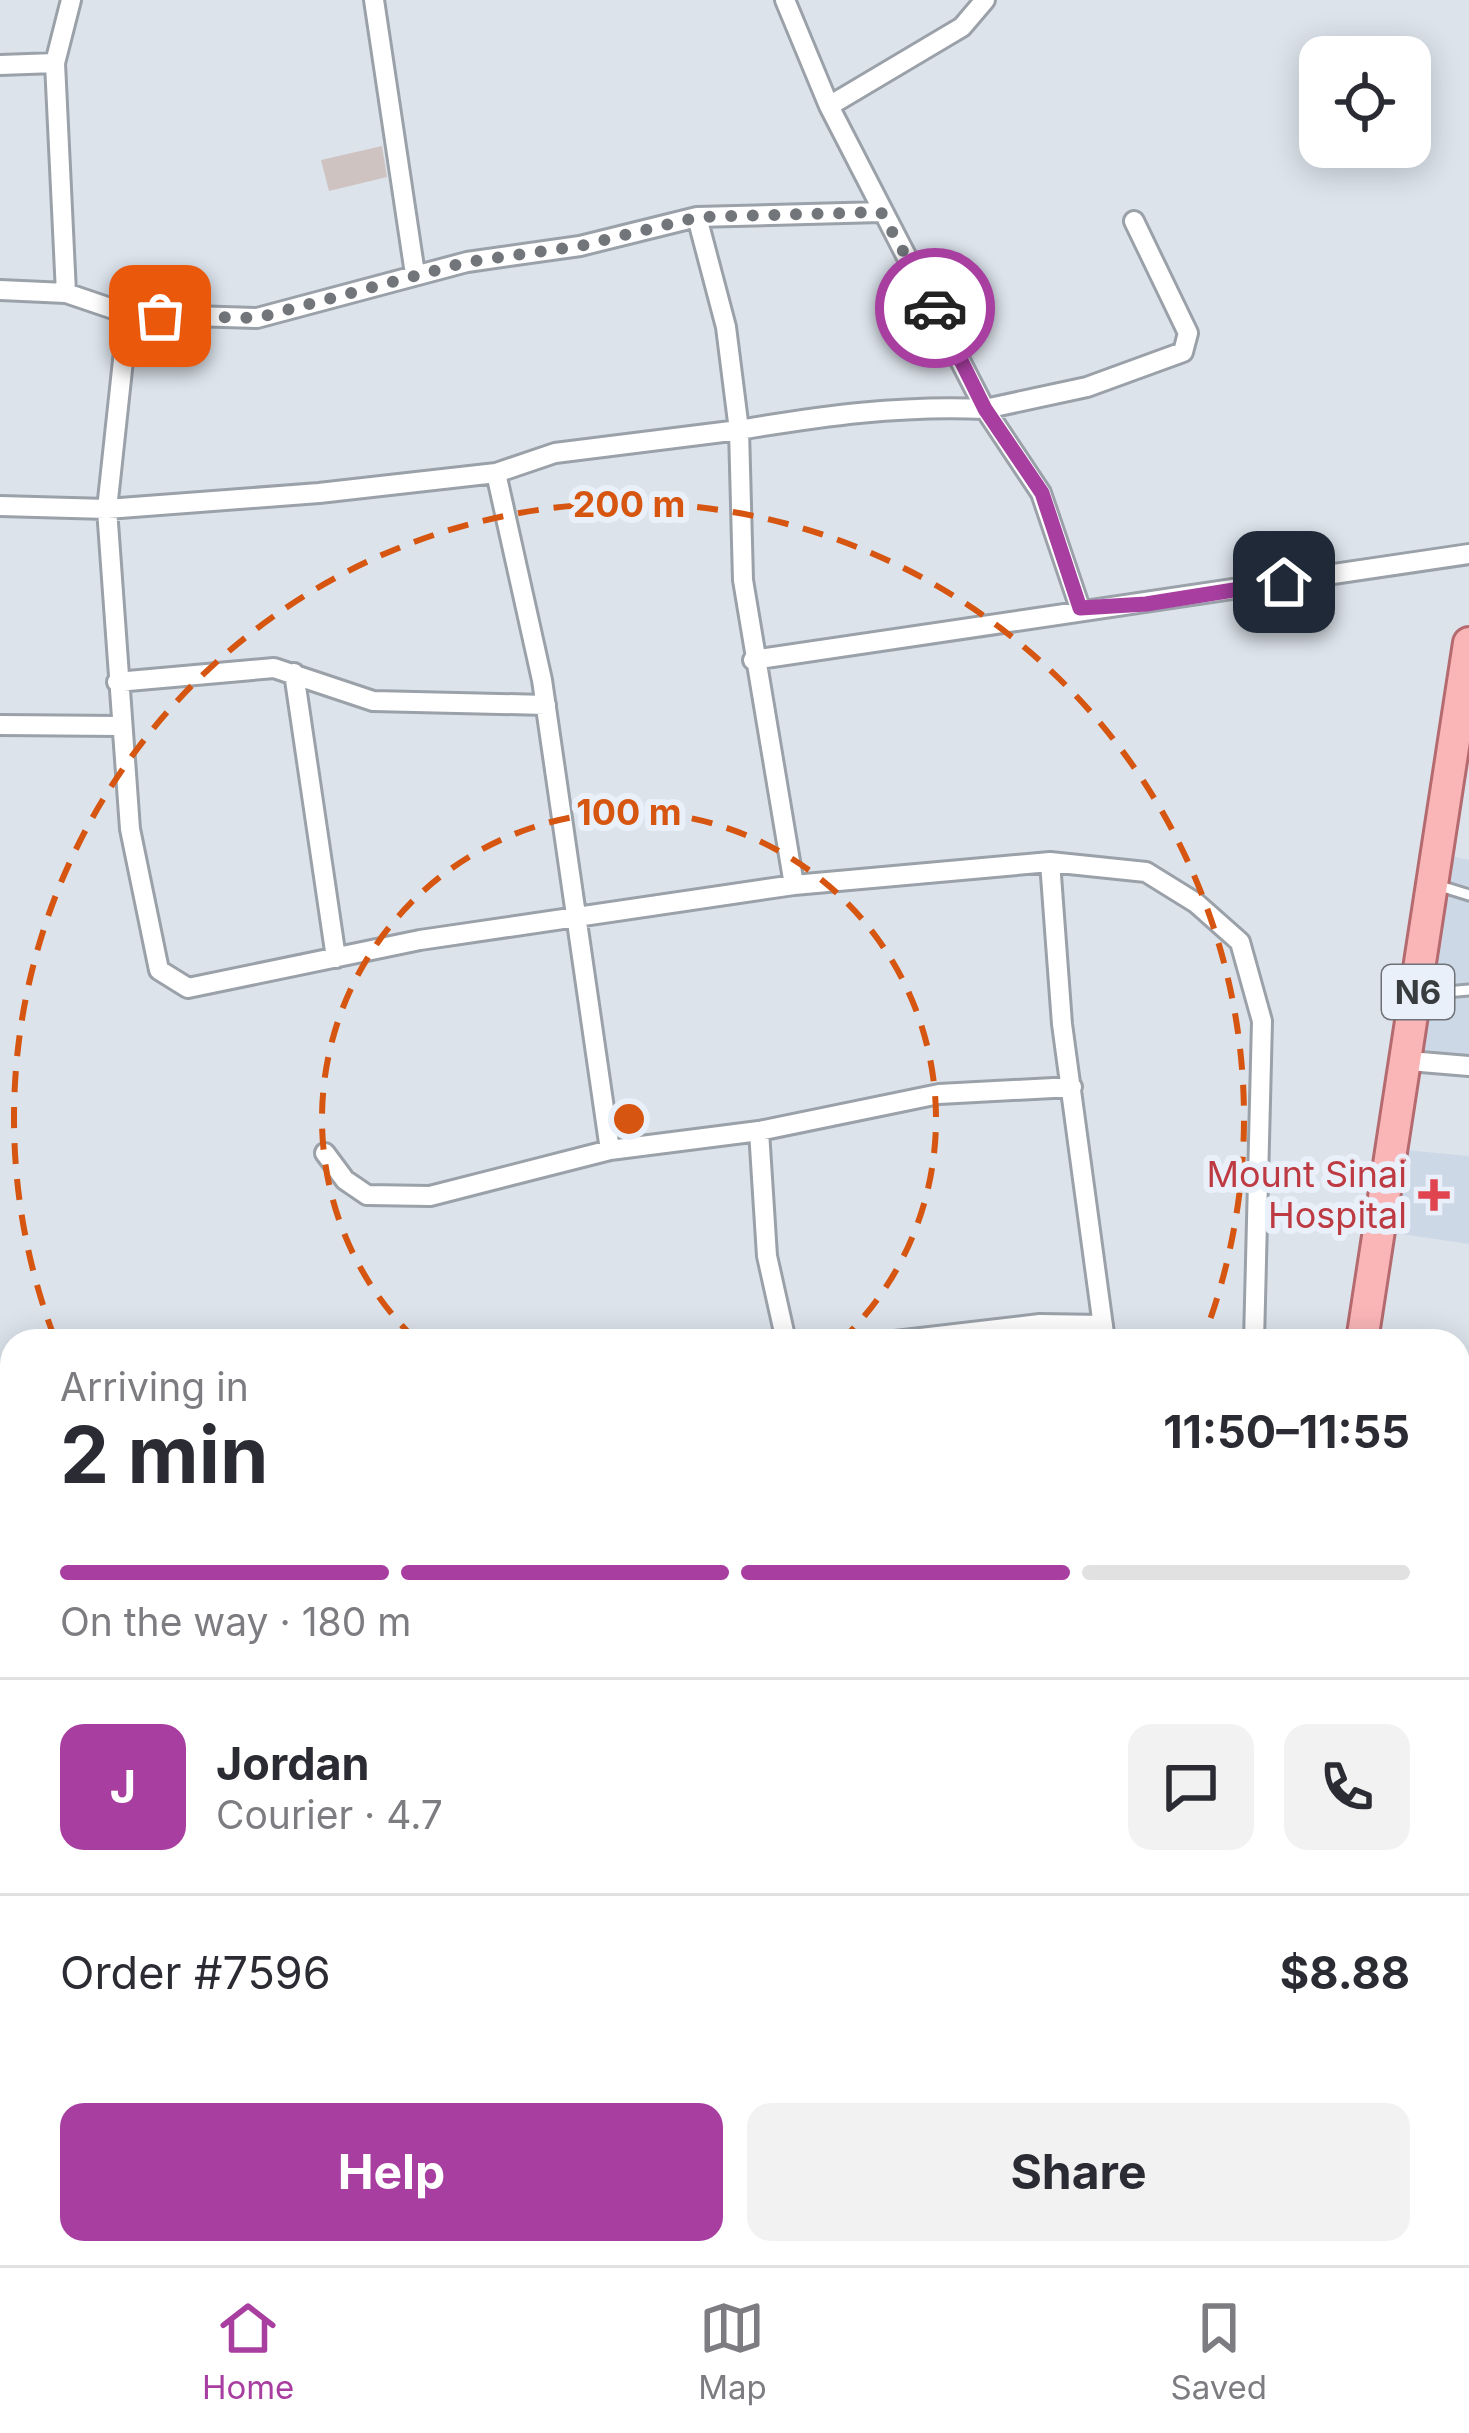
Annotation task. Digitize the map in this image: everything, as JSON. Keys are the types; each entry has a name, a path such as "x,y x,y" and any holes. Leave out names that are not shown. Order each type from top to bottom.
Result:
{"main road":[{"name":"N6","path":"1364,1329 1409,1060 1469,643"}],"street":[{"path":"67,293 55,63 71,0"},
{"path":"374,0 415,274"},
{"path":"785,0 829,106 881,212 985,409 1042,493 1080,608"},
{"path":"829,106 962,27 985,0"},
{"path":"0,65 55,63"},
{"path":"0,290 67,293 128,314 257,318 415,274 580,246 698,217 881,212"},
{"path":"698,217 726,327 740,430 742,580 794,885"},
{"path":"0,506 107,509 496,473 555,453 839,413 919,406 985,409 1087,387 1183,352 1188,333 1135,221"},
{"path":"128,314 107,509 130,829 158,970 188,988 420,940 794,885 1050,862 1146,872 1196,903 1240,942 1262,1021 1254,1329"},
{"path":"496,473 546,705 610,1150"},
{"path":"753,660 1469,554"},
{"path":"117,682 274,668 373,701 546,705"},
{"path":"295,673 336,958"},
{"path":"0,725 120,726"},
{"path":"1050,862 1072,1087 1103,1329"},
{"path":"1409,1060 1469,1066"},
{"path":"325,1153 345,1180 367,1195 430,1196 610,1150 759,1131 939,1094 1072,1087"},
{"path":"759,1131 767,1256 783,1329"},
{"path":"998,1329 1040,1324 1076,1329"}],"lane":[{"path":"1434,884 1469,895"},
{"path":"1418,994 1469,990"}],"shaded area":[{"path":"1451,856 1469,860 1469,1055 1420,1050"},
{"name":"Mount Sinai Hospital","path":"1405,1150 1469,1156 1469,1244 1394,1233"}],"building":[{"path":"382,146 387,177 329,191 321,160"}],"way so far":[{"path":"160,316 257,318 467,262 580,246 698,217 835,210 881,212 935,308"}],"place":[{"name":"Mount Sinai Hospital","path":"1434,1195"}],"route":[{"path":"935,308 985,409 1042,493 1071,569 1080,608 1146,604 1284,582"}]}
